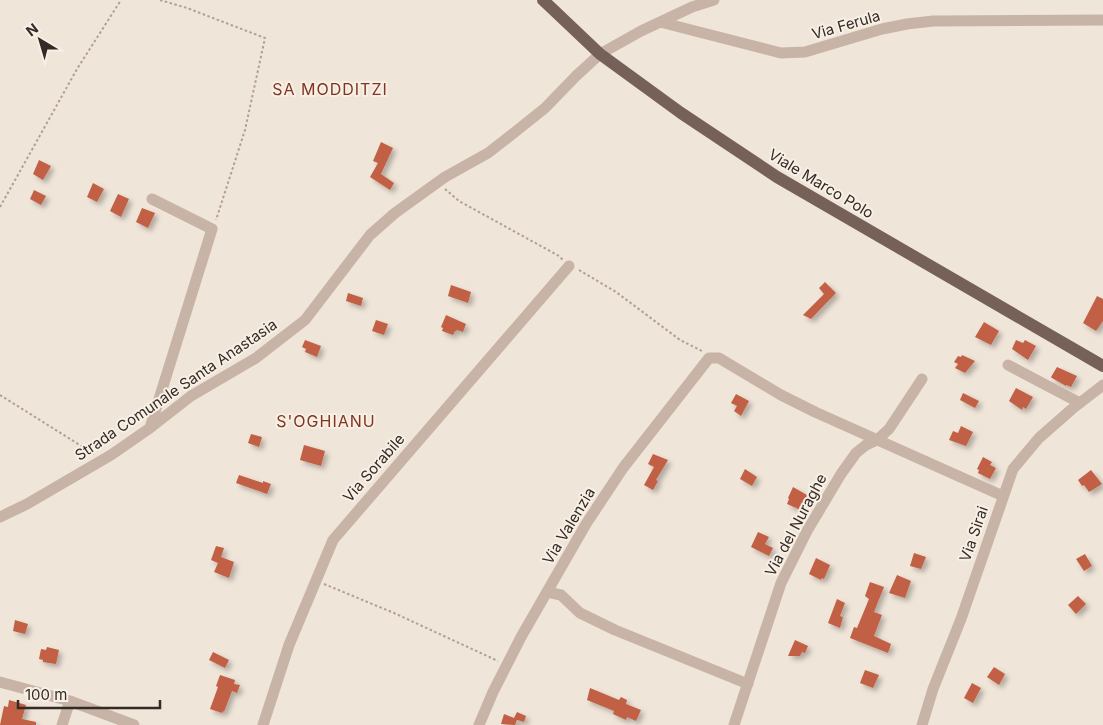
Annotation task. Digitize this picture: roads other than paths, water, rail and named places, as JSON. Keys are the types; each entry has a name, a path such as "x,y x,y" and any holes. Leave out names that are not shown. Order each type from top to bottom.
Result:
{"main road":[{"name":"Viale Marco Polo","path":"543,0 600,54 681,114 777,178 1103,366"}],"street":[{"name":"Strada Comunale Santa Anastasia","path":"0,517 102,460 150,428 191,396 256,358 305,320 370,235 395,213 445,177 488,153 515,132 545,108 600,54 660,22 692,7 714,0"},
{"name":"Via Ferula","path":"660,22 781,53 805,52 882,30 924,22 1103,20"},
{"path":"150,428 212,229 152,200"},
{"name":"Via Sorabile","path":"263,725 289,645 333,540 569,266"},
{"name":"Via Valenzia","path":"479,725 507,665 586,524 623,468 709,358 719,358 781,395 877,440"},
{"path":"1008,365 1080,403"},
{"name":"Via del Nuraghe","path":"734,725 782,583 807,531 841,474 856,453 866,445 877,440 888,429 922,379"},
{"name":"Via Sirai","path":"922,725 932,689 962,619 1013,469 1039,438 1103,385"},
{"path":"877,440 1003,496"},
{"path":"547,592 561,595 580,613 615,630 748,684"},
{"path":"0,682 70,701 134,725"},
{"path":"62,725 70,701"}],"district":[{"name":"SA MODDITZI","path":"330,89"},
{"name":"S'OGHIANU","path":"326,421"}]}
